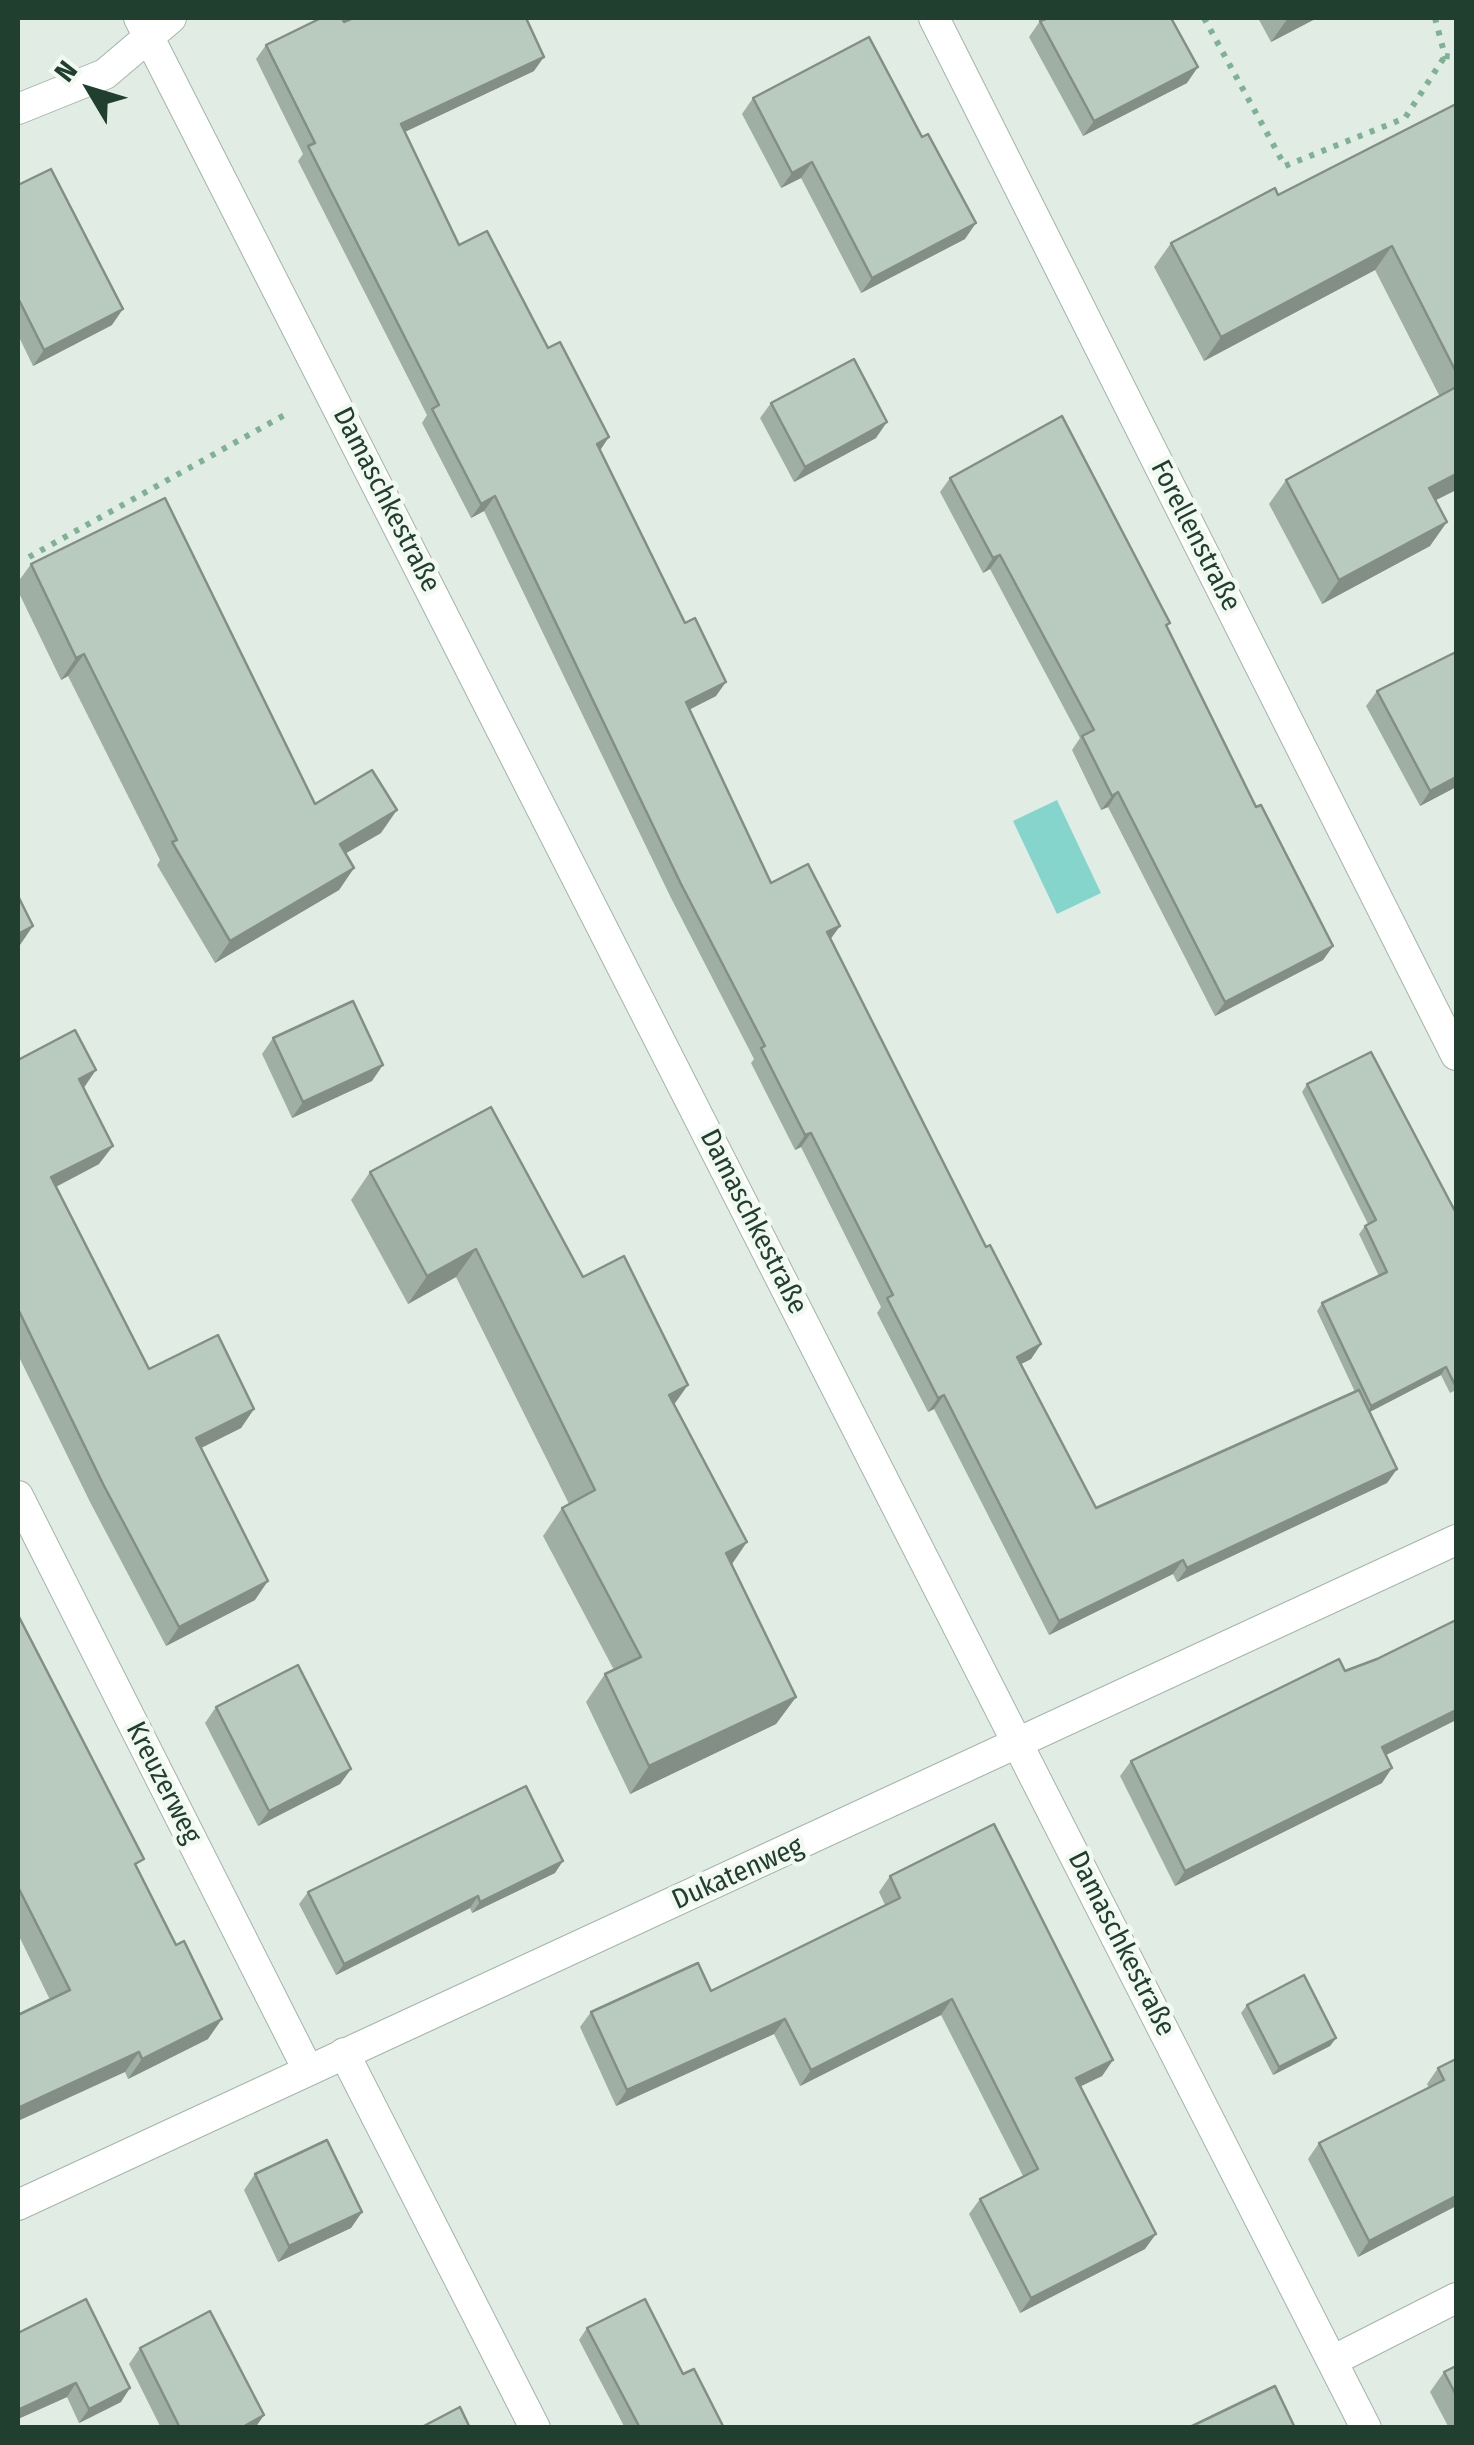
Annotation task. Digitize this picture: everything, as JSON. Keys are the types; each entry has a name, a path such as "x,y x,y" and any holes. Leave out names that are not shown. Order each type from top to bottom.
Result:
{"street":[{"name":"Forellenstraße","path":"934,18 1456,1055"},
{"path":"18,109 105,74 153,23"},
{"name":"Damaschkestraße","path":"153,23 330,390 1366,2428"},
{"name":"Kreuzerweg","path":"18,1496 308,2070"},
{"name":"Dukatenweg","path":"18,2205 1020,1746 1456,1540"},
{"path":"344,2053 534,2428"},
{"path":"1332,2361 1456,2298"}],"path":[{"path":"1204,18 1285,166 1406,118 1445,56 1435,18"},
{"path":"1445,56 1456,57"},
{"path":"29,557 330,390"}],"water":[{"path":"1057,800 1101,893 1057,914 1013,821"}],"building":[{"path":"321,18 342,18 344,22 353,18 526,18 544,57 401,124 459,245 487,231 548,348 560,342 609,437 597,444 685,623 695,618 726,682 686,702 771,883 808,864 840,926 827,932 986,1247 990,1245 1041,1344 1017,1357 1096,1508 1359,1390 1397,1469 1187,1568 1183,1560 1059,1621 944,1395 938,1398 887,1298 893,1295 811,1133 805,1135 761,1048 765,1046 681,884 495,496 481,504 432,409 439,405 308,146 315,143 266,45"},
{"path":"1171,18 1198,67 1094,121 1040,21"},
{"path":"869,37 922,137 928,134 976,223 872,278 812,162 792,173 753,98"},
{"path":"1456,104 1456,372 1392,246 1221,337 1171,243 1275,188 1278,195"},
{"path":"51,169 123,309 44,350 18,300 18,185"},
{"path":"854,359 887,422 805,467 771,403"},
{"path":"1456,387 1456,474 1429,488 1447,522 1339,580 1286,480"},
{"path":"1062,416 1170,623 1166,625 1256,807 1261,805 1333,946 1225,1002 1118,792 1112,796 1082,736 1094,730 1000,555 993,558 950,478"},
{"path":"165,498 315,804 372,770 397,810 340,844 354,868 230,941 172,842 177,840 84,654 76,658 31,564"},
{"path":"1456,652 1456,777 1430,791 1377,691"},
{"path":"18,896 33,926 18,934"},
{"path":"353,1001 383,1065 303,1102 273,1038"},
{"path":"75,1030 96,1070 79,1079 113,1146 51,1177 149,1369 218,1335 254,1409 196,1438 268,1581 179,1627 103,1484 18,1309 18,1060"},
{"path":"1371,1052 1456,1213 1456,1385 1446,1367 1371,1406 1322,1303 1387,1272 1365,1226 1376,1220 1307,1084"},
{"path":"491,1107 583,1277 624,1256 688,1385 669,1395 747,1542 726,1553 796,1697 649,1766 605,1674 641,1657 562,1508 595,1490 476,1249 427,1276 370,1172"},
{"path":"18,1615 144,1859 135,1864 176,1945 184,1941 222,2019 142,2059 139,2052 18,2108 18,2015 70,1990 18,1887"},
{"path":"1456,1620 1456,1710 1382,1747 1392,1768 1185,1871 1131,1761 1339,1659 1345,1671"},
{"path":"298,1665 351,1769 269,1811 216,1707"},
{"path":"526,1786 563,1861 480,1902 478,1896 344,1964 308,1892"},
{"path":"994,1824 1113,2060 1076,2078 1156,2234 1031,2298 980,2199 1038,2169 952,1999 811,2070 785,2019 627,2090 591,2012 698,1963 711,1991 900,1898 890,1876"},
{"path":"1304,1975 1336,2038 1279,2067 1247,2005"},
{"path":"1456,2059 1456,2196 1369,2241 1319,2143 1444,2080 1438,2068"},
{"path":"327,2140 362,2212 289,2246 255,2174"},
{"path":"86,2299 130,2388 89,2409 76,2383 18,2410 18,2333"},
{"path":"645,2299 683,2374 694,2369 724,2428 640,2428 587,2328"},
{"path":"210,2311 264,2415 241,2428 180,2428 140,2348"},
{"path":"1456,2366 1456,2395 1444,2372"},
{"path":"1275,2386 1295,2428 1188,2428"},
{"path":"460,2407 470,2428 420,2428"}]}
